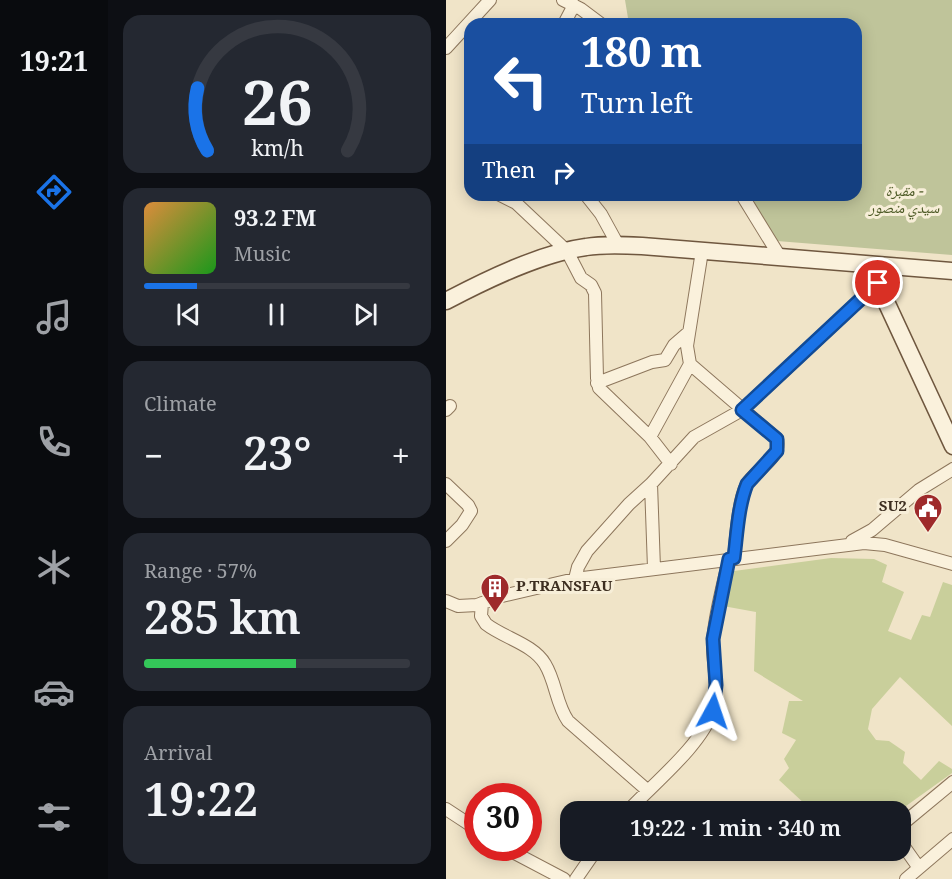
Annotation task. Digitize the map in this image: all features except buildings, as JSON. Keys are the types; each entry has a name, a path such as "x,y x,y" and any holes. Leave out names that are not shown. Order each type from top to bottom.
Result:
{"main road":[{"path":"446,301 512,270 567,251 599,245 702,251 953,272"},
{"path":"869,265 953,446"}],"street":[{"path":"474,18 490,0"},
{"path":"563,0 575,5 593,18"},
{"path":"567,18 575,5"},
{"path":"446,48 464,28"},
{"path":"512,201 567,251 581,278 591,285 596,293 595,347 598,383 603,394 650,437 671,464"},
{"path":"591,201 601,214 618,245"},
{"path":"746,201 780,257"},
{"path":"650,437 690,364 687,346 702,251"},
{"path":"575,579 578,567 587,550 699,434 742,410 878,283"},
{"path":"598,383 652,362 666,359 674,345 689,332"},
{"path":"637,801 694,742 713,711 716,685 713,639 747,484 777,451 778,443 777,439 690,364"},
{"path":"843,545 867,533 919,490 953,469"},
{"path":"446,484 468,505 471,511 446,542"},
{"path":"651,484 654,568"},
{"path":"446,601 465,606 575,579 864,543 885,545 953,564"},
{"path":"482,603 481,616 486,624 538,655 545,663 559,706 568,722 647,790"},
{"path":"911,817 953,782"},
{"path":"446,809 464,821"},
{"path":"906,879 953,839"},
{"path":"911,857 919,868"},
{"path":"530,861 564,879"},
{"path":"576,879 588,861"}],"green space":[{"name":"مقبرة - سيدي منصور","path":"625,0 952,0 952,255 777,241 751,201 862,201 862,18 628,18"},
{"path":"831,558 874,559 887,565 882,582 904,592 888,631 911,640 922,615 930,617 943,582 952,585 952,726 900,677 872,709 868,729 876,740 889,741 905,752 903,763 921,780 939,761 952,769 952,773 911,802 802,801 779,780 789,768 784,759 796,740 782,733 789,701 803,701 754,671 756,612 723,606 734,571"}],"place":[{"name":"SU2","path":"928,534"},
{"name":"P.TRANSFAU","path":"495,614"}],"route":[{"path":"713,711 716,685 713,639 729,559 734,558 745,489 778,447 777,439 742,410 878,283"}]}
